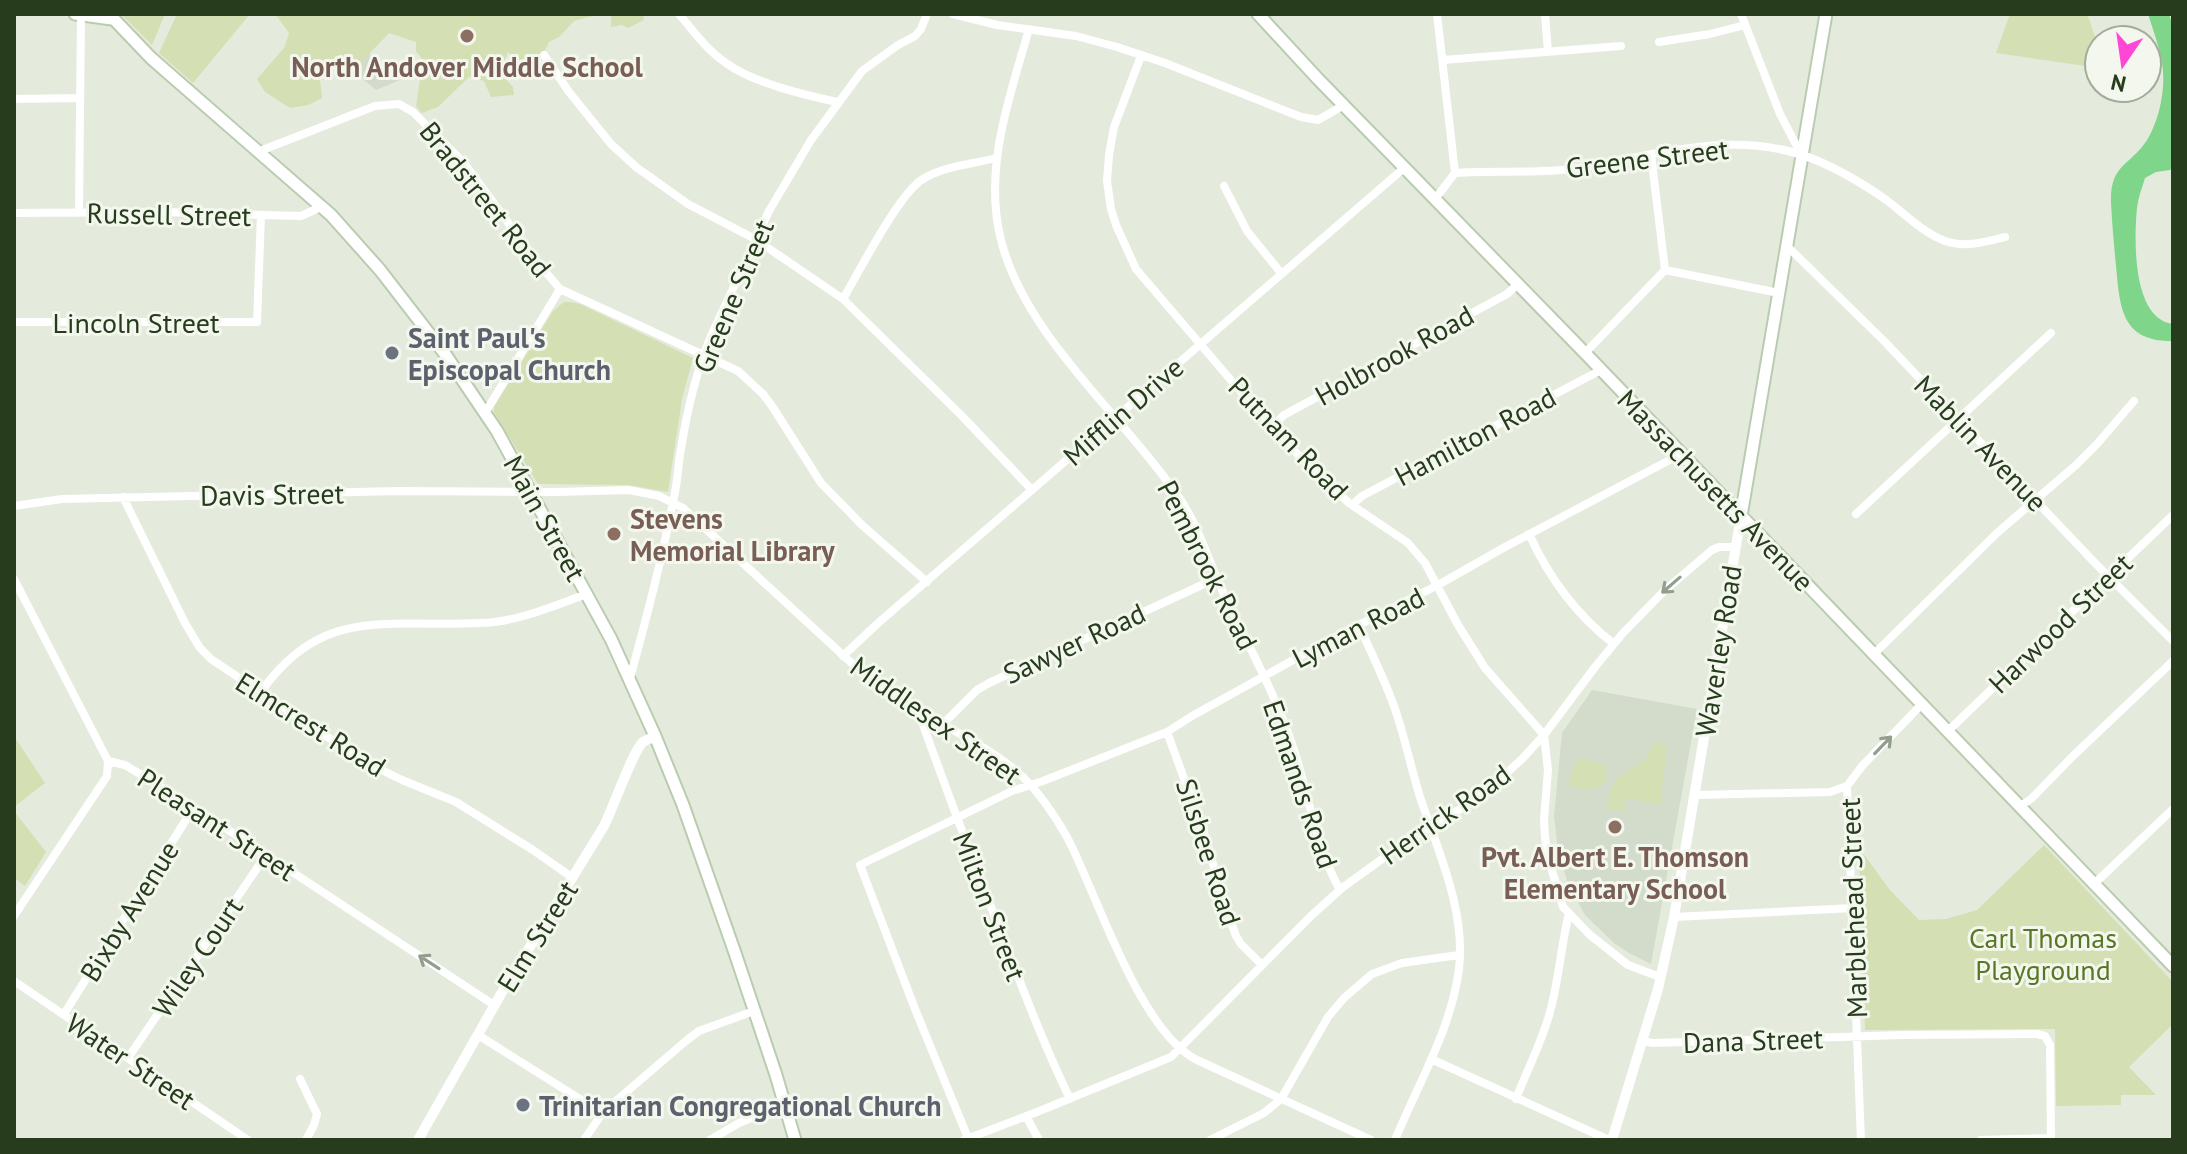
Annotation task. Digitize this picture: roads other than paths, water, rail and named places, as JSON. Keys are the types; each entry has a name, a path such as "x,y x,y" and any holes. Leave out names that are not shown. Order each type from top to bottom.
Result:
{"main road":[{"name":"Massachusetts Avenue","path":"1258,14 1921,705 2171,960"},
{"name":"Waverley Road","path":"1741,516 1826,14"},
{"path":"78,15 110,17"},
{"name":"Main Street","path":"110,17 151,58 323,206 380,270 445,354 485,413 587,594 655,736 683,805 795,1140"}],"street":[{"path":"679,14 730,66 781,87 837,102"},
{"name":"Greene Street","path":"629,679 673,502 686,421 703,355 755,239 799,160 837,102 862,71 915,36 927,14"},
{"path":"953,14 1076,36 1175,67 1301,117 1318,120 1344,105"},
{"path":"1435,199 1455,173 1437,14"},
{"path":"1545,14 1548,52"},
{"path":"1741,14 1780,114 1802,156"},
{"path":"78,15 79,213"},
{"path":"1659,42 1745,25"},
{"name":"Pembrook Road","path":"1029,29 996,158 999,233 1011,272 1054,341 1160,470 1183,503 1263,676"},
{"path":"1443,60 1621,46"},
{"path":"544,55 611,144 636,167 688,204 755,239 843,299 1032,490"},
{"name":"Putnam Road","path":"1141,56 1114,127 1107,181 1116,225 1136,269 1253,406 1312,469 1352,505 1408,543 1425,563 1485,668 1544,735"},
{"path":"14,99 79,98"},
{"name":"Bradstreet Road","path":"260,151 366,108 399,104 413,112 464,163 560,289 738,371 763,394 821,483 862,525 927,582"},
{"name":"Greene Street","path":"1455,173 1569,169 1694,147 1733,145 1776,148 1835,169 1944,241 1976,244 2005,237"},
{"path":"1651,154 1665,270"},
{"path":"843,299 889,220 912,188 934,173 996,158"},
{"name":"Mifflin Drive","path":"843,656 1404,168"},
{"path":"1224,186 1247,231 1281,273"},
{"name":"Russell Street","path":"14,213 164,212 301,216 323,206"},
{"name":"Lincoln Street","path":"14,322 257,322 261,215"},
{"name":"Mablin Avenue","path":"1787,246 1884,341 2173,641"},
{"path":"1665,270 1779,293"},
{"path":"1585,353 1665,270"},
{"name":"Holbrook Road","path":"1273,426 1284,415 1507,294 1517,285"},
{"path":"485,413 560,289"},
{"path":"1856,514 2051,333"},
{"name":"Hamilton Road","path":"1352,505 1362,496 1601,370"},
{"path":"1874,654 1988,542 2094,447 2134,401"},
{"name":"Lyman Road","path":"965,1139 860,865 1012,791 1167,732 1263,676 1681,454"},
{"name":"Middlesex Street","path":"531,491 634,490 673,502 888,694 1000,759 1030,785 1066,836 1108,932 1160,1025 1179,1049 1371,1140"},
{"name":"Davis Street","path":"14,506 62,499 123,497 531,491"},
{"name":"Elmcrest Road","path":"123,497 200,648 226,670 365,762 456,802 573,878"},
{"name":"Harwood Street","path":"1948,731 2173,515"},
{"name":"Waverley Road","path":"1610,1140 1642,1041 1674,917 1741,516"},
{"path":"1529,534 1553,581 1569,602 1596,631 1614,644"},
{"name":"Herrick Road","path":"965,1139 1171,1057 1340,890 1387,855 1493,786 1544,735 1614,644 1666,589 1712,550 1735,547"},
{"name":"Sawyer Road","path":"942,725 977,690 989,683 1217,578"},
{"name":"Pleasant Street","path":"14,579 108,761 125,765 194,807 494,1005"},
{"path":"261,692 295,653 334,632 373,624 499,621 587,594"},
{"path":"1359,625 1394,705 1455,904 1459,955 1449,1018 1395,1140"},
{"path":"2020,806 2031,799 2173,661"},
{"name":"Edmands Road","path":"1263,676 1292,745 1317,838 1340,890"},
{"name":"Marblehead Street","path":"1861,1140 1847,786 1921,705"},
{"name":"Milton Street","path":"918,711 1015,970 1070,1099"},
{"name":"Silsbee Road","path":"1167,732 1204,833 1236,936 1262,965"},
{"path":"1544,735 1548,770 1545,838 1563,907 1590,935 1628,965 1660,977"},
{"name":"Elm Street","path":"418,1140 494,1005 613,809 636,751 643,741 655,736"},
{"path":"14,916 107,776 108,761"},
{"path":"1695,795 1830,792 1847,786"},
{"name":"Bixby Avenue","path":"64,1014 194,807"},
{"path":"2094,884 2173,809"},
{"name":"Wiley Court","path":"128,1058 266,855"},
{"path":"1674,917 1853,908"},
{"path":"1516,1099 1550,1015 1569,913"},
{"path":"1210,1140 1264,1113 1281,1099 1328,1017 1372,974 1388,967 1459,955"},
{"name":"Water Street","path":"14,981 248,1140"},
{"path":"584,1140 602,1113 687,1040 712,1026 754,1011"},
{"name":"Dana Street","path":"1642,1041 2037,1034 2045,1036 2050,1045 2051,1139"},
{"path":"478,1035 602,1113"},
{"path":"1431,1059 1610,1140"},
{"path":"300,1079 317,1114 306,1140"},
{"path":"710,1140 739,1123 785,1104"},
{"path":"1026,1116 1039,1140"},
{"path":"1981,1140 2051,1139"}],"place":[{"name":"North Andover Middle School","path":"467,36"},
{"name":"Saint Paul's Episcopal Church","path":"392,353"},
{"name":"Stevens Memorial Library","path":"614,534"},
{"name":"Pvt. Albert E. Thomson Elementary School","path":"1615,827"},
{"name":"Trinitarian Congregational Church","path":"523,1105"}],"park label":[{"name":"Carl Thomas Playground","path":"2043,953"}]}
